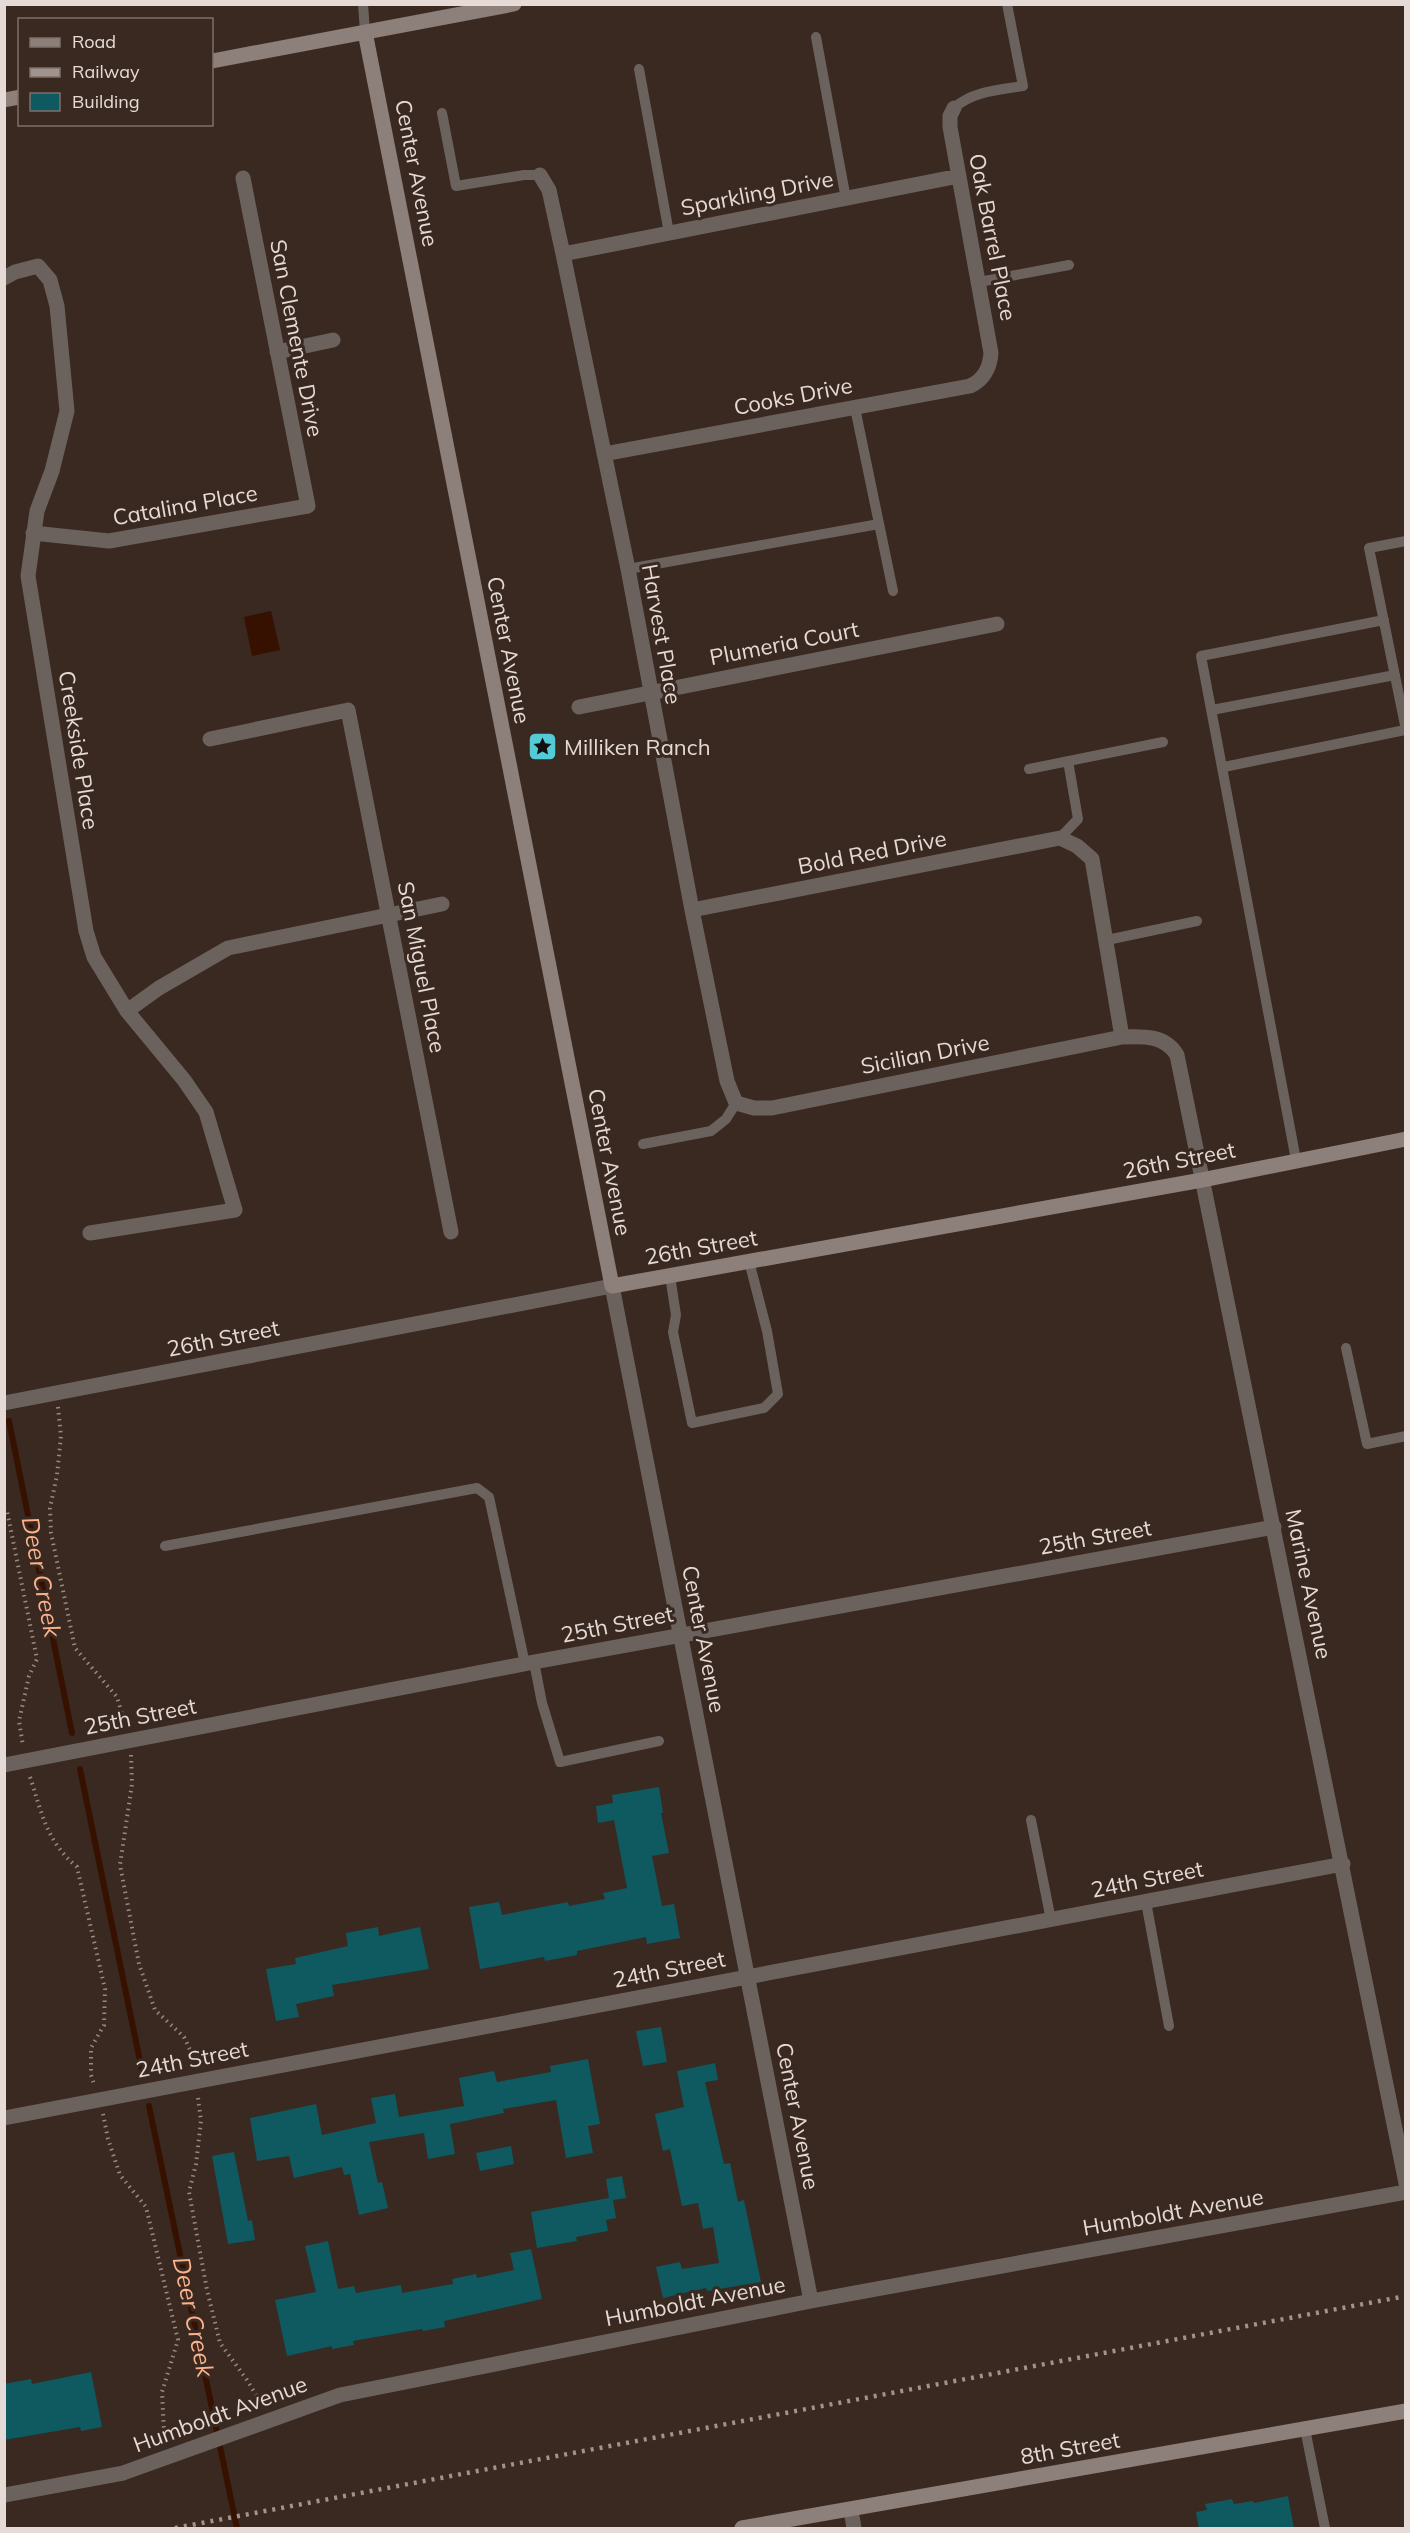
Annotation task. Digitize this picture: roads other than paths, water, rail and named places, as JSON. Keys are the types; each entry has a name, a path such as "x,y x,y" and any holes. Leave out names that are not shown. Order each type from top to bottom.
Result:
{"street":[{"path":"213,61 514,4"},
{"name":"Center Avenue","path":"365,32 811,2301"},
{"name":"Oak Barrel Place","path":"954,108 950,116 950,127 991,353 985,374"},
{"name":"Harvest Place","path":"540,175 549,190 563,254 628,569 692,910 727,1081 736,1103"},
{"name":"Sparkling Drive","path":"563,254 959,176"},
{"name":"San Clemente Drive","path":"243,178 308,506"},
{"name":"Creekside Place","path":"4,278 15,272 38,266 50,280 57,306 67,411 52,471 37,511 28,576 86,931 94,957 127,1011 184,1080 206,1112 235,1210 90,1233"},
{"path":"277,352 333,340"},
{"name":"Cooks Drive","path":"604,454 970,386 977,383 985,374"},
{"name":"Catalina Place","path":"33,533 109,541 308,506"},
{"name":"Plumeria Court","path":"579,707 997,624"},
{"name":"San Miguel Place","path":"210,739 348,710 451,1232"},
{"path":"1060,838 1077,846 1092,859 1122,1036"},
{"name":"Bold Red Drive","path":"692,910 1060,838"},
{"path":"127,1011 159,988 228,948 442,904"},
{"name":"Sicilian Drive","path":"736,1103 754,1108 772,1108 1122,1036"},
{"name":"Marine Avenue","path":"1122,1036 1145,1036 1160,1040 1169,1045 1177,1055 1406,2183"},
{"name":"26th Street","path":"4,1403 612,1286 1202,1180 1406,1139"},
{"name":"25th Street","path":"4,1765 530,1663 1274,1527"},
{"name":"24th Street","path":"4,2118 1343,1864"},
{"name":"Humboldt Avenue","path":"4,2495 123,2473 340,2395 811,2301 1406,2192"},
{"name":"8th Street","path":"742,2529 1406,2411"},
{"path":"851,2510 854,2529"}],"lane":[{"path":"363,4 365,32"},
{"path":"954,108 975,95 1023,86 1007,4"},
{"path":"816,37 846,199"},
{"path":"639,69 669,233"},
{"path":"442,113 456,186 524,175 540,175"},
{"path":"979,282 1069,265"},
{"path":"855,408 893,591"},
{"path":"628,569 879,524"},
{"path":"1224,767 1406,730 1369,548 1406,541"},
{"path":"1296,1160 1224,767 1201,656 1384,621"},
{"path":"1212,710 1395,675"},
{"path":"1029,769 1163,742"},
{"path":"1060,838 1078,819 1068,761"},
{"path":"1107,940 1197,921"},
{"path":"643,1144 711,1131 726,1119 736,1103"},
{"path":"670,1276 676,1315 673,1332 692,1423 764,1408 778,1394 767,1331 756,1296 749,1261"},
{"path":"1346,1348 1367,1444 1406,1436"},
{"path":"165,1546 477,1488 489,1497 530,1663 560,1762 659,1741"},
{"path":"1031,1820 1051,1920"},
{"path":"1146,1902 1169,2026"},
{"path":"1305,2429 1325,2529"}],"waterway":[{"name":"Deer Creek","path":"9,1421 72,1733"},
{"name":"Deer Creek","path":"80,1769 142,2071"},
{"name":"Deer Creek","path":"149,2106 237,2528"}],"railway":[{"path":"175,2528 1406,2296"}],"place":[{"name":"Milliken Ranch","path":"543,747"}]}
